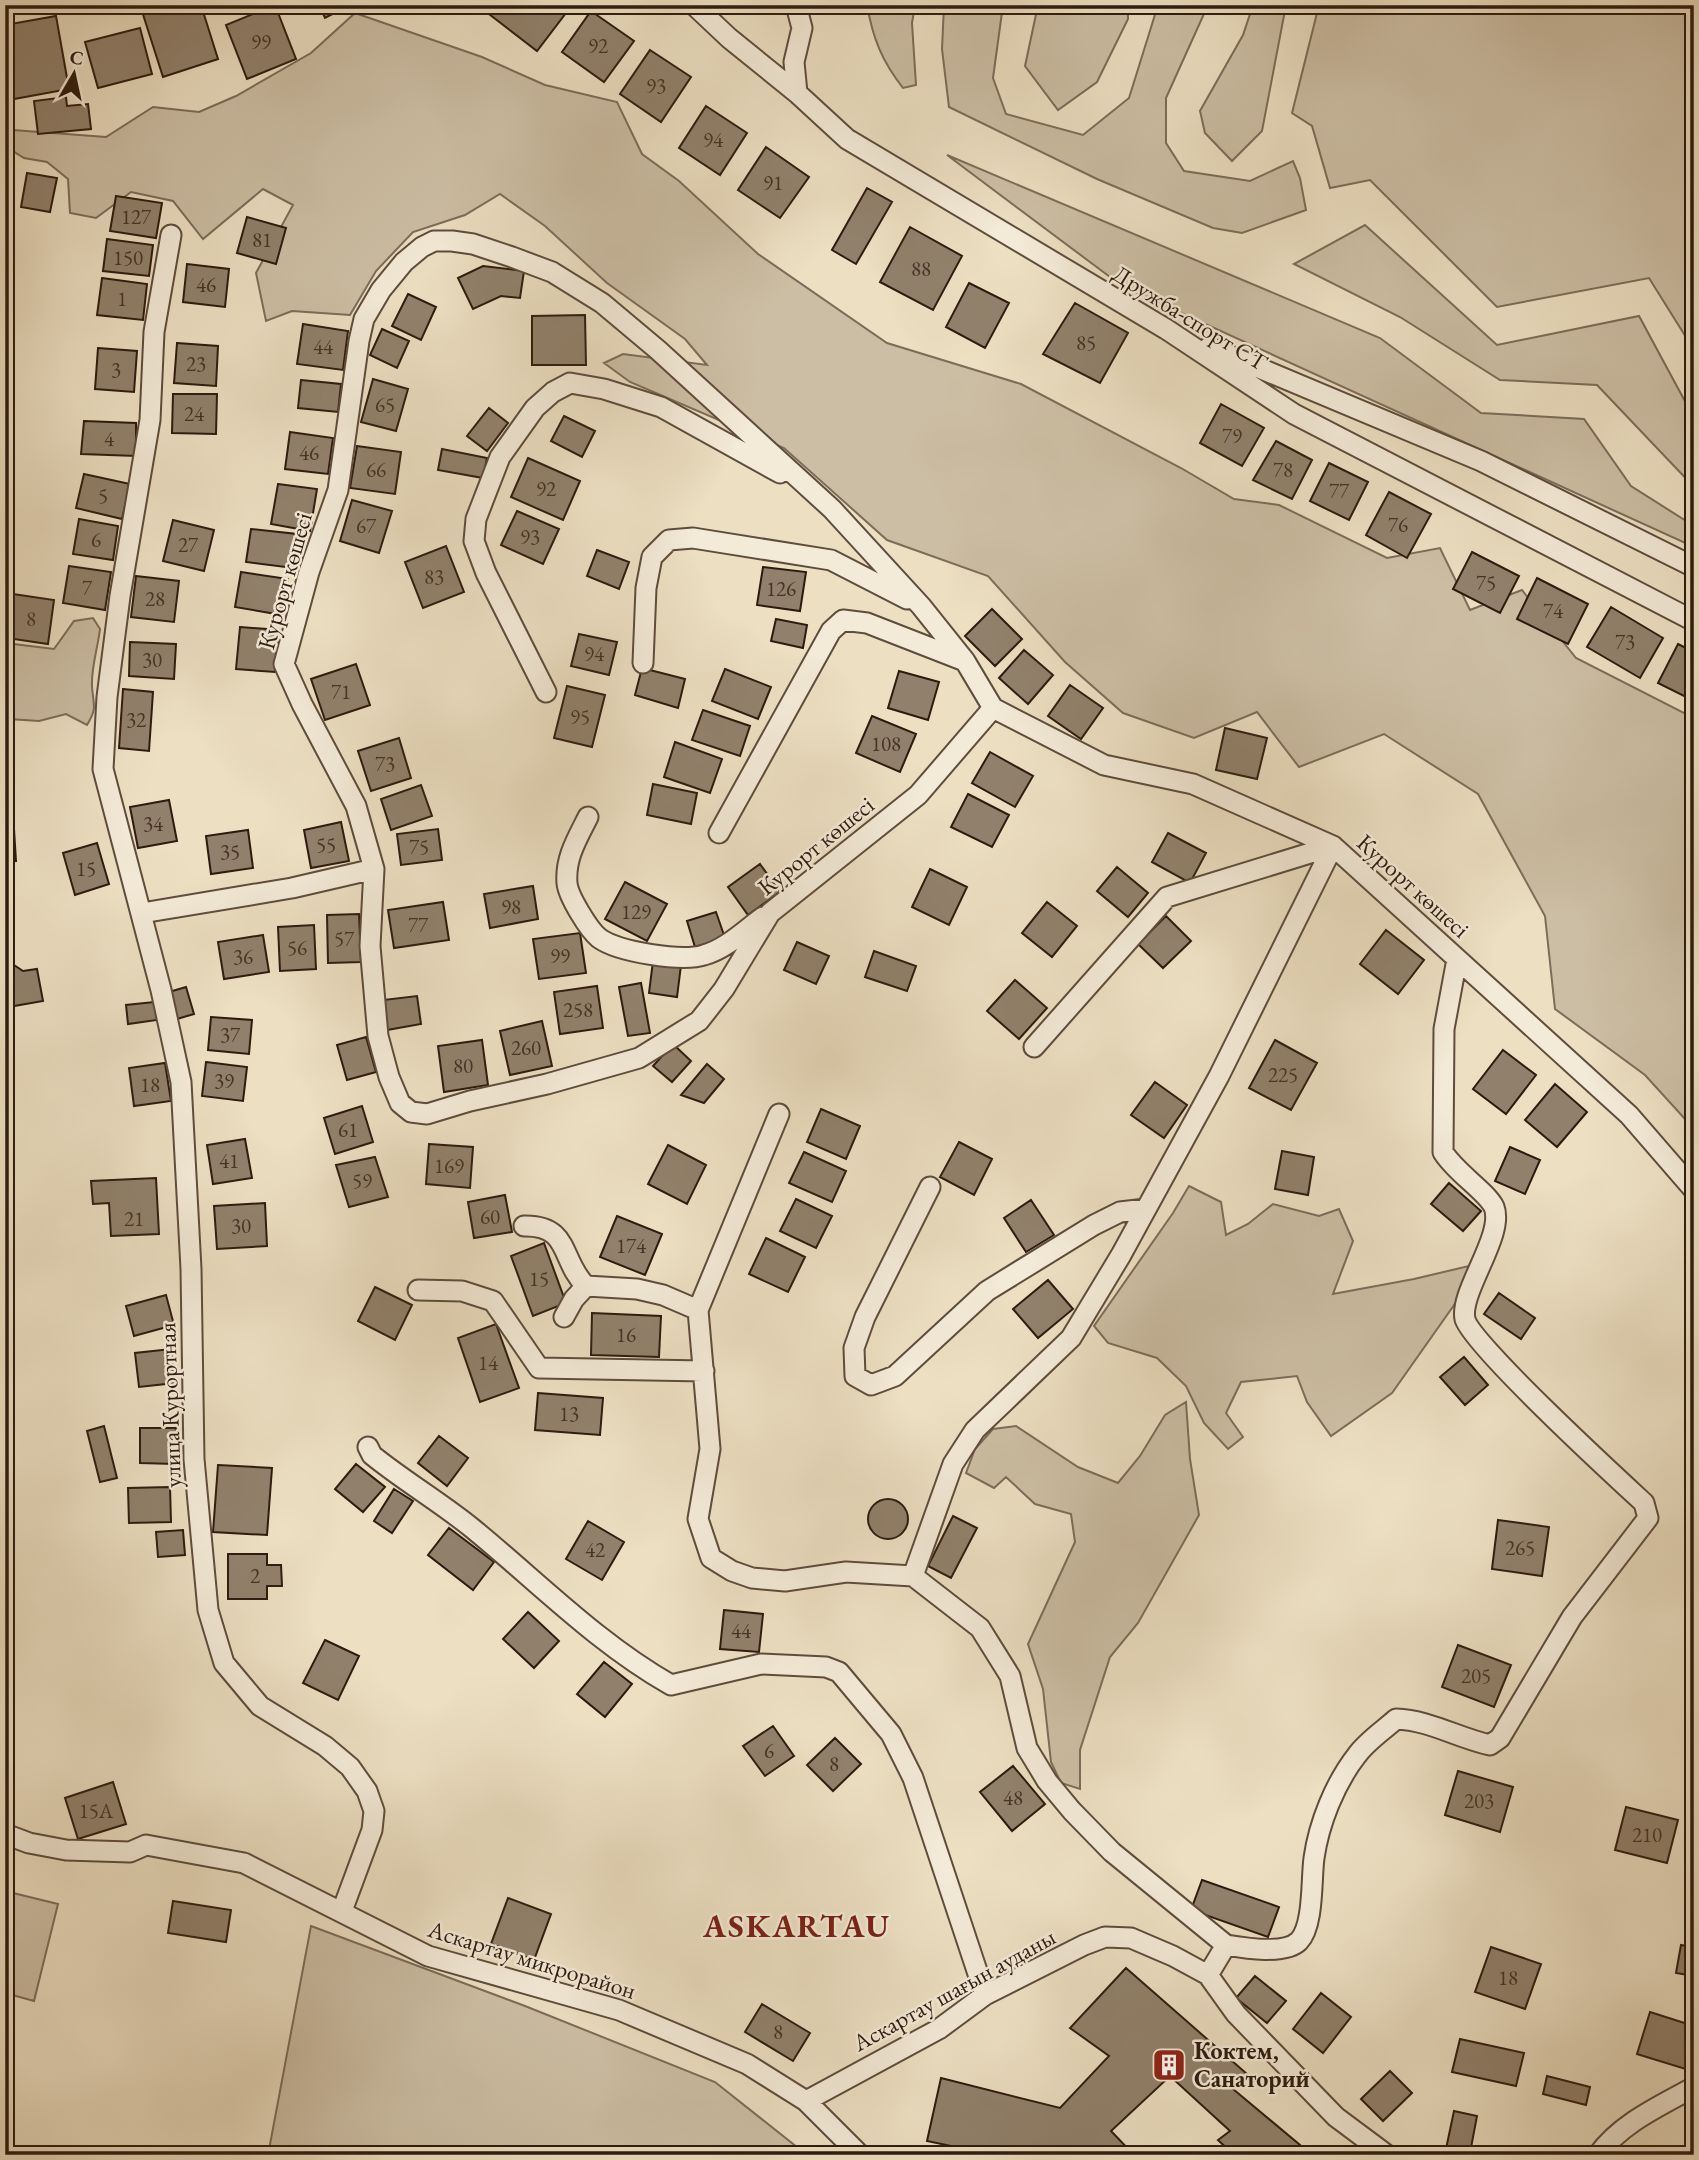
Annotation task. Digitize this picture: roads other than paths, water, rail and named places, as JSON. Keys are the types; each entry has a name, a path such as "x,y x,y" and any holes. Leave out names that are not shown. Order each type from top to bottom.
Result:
{"street":[{"name":"Дружба-спорт СТ","path":"694,5 847,139 1166,329 1294,414 1694,621"},
{"path":"796,5 802,28 794,62 797,93"},
{"path":"171,235 154,332 150,420 120,596 107,697 103,769 142,913 292,888 374,869"},
{"name":"Курорт көшесі","path":"993,708 918,795 770,913 723,989 699,1021 639,1058 547,1084 470,1101 427,1115 411,1112 400,1103 378,1035 370,946 374,869 356,806 284,664 309,572 338,490 359,341 365,319 381,290 404,262 422,247 435,241 452,241 473,244 552,272 602,303 659,350 832,509 921,606 965,661 993,708 1104,765 1193,784 1333,846 1629,1115 1694,1190"},
{"path":"1166,329 1481,461 1694,568"},
{"path":"546,692 486,573 474,541 476,519 500,457 536,408 553,391 570,383 604,389 661,407 809,489"},
{"path":"643,663 646,588 652,557 669,540 693,538 831,560 921,606"},
{"path":"719,833 831,631 843,620 867,623 965,661"},
{"path":"588,817 568,859 567,886 583,918 600,938 627,950 662,956 703,956 723,947 770,913"},
{"path":"1034,1047 1167,897 1333,846"},
{"path":"913,1576 953,1464 975,1430 1071,1338 1219,1076 1333,846"},
{"name":"улица Курортная","path":"142,913 181,1082 191,1269 194,1459 208,1610 224,1663 260,1706 325,1746 350,1767 367,1791 374,1811 372,1830 342,1911"},
{"path":"779,1114 698,1310 710,1449 698,1519 711,1558 732,1571 751,1578 785,1581 846,1573 913,1576 980,1628 1010,1676 1027,1748 1047,1780 1072,1811 1112,1852 1226,1945 1249,1949 1288,1948 1300,1940 1307,1921 1314,1856 1330,1801 1357,1754 1396,1718 1415,1720 1468,1740 1490,1745 1500,1738 1572,1617 1648,1518 1644,1503 1506,1369 1472,1333 1464,1319 1466,1304 1494,1231 1496,1215 1493,1204 1450,1163 1443,1152 1444,1029 1457,959"},
{"path":"930,1187 865,1317 854,1348 855,1376 871,1385 895,1376 987,1291 1111,1216 1120,1212 1146,1209"},
{"path":"524,1227 544,1227 551,1231 564,1246 576,1276 586,1286 637,1289 663,1295 698,1310"},
{"path":"564,1317 574,1299 586,1286"},
{"path":"418,1290 462,1291 493,1301 539,1368 704,1370"},
{"path":"368,1447 372,1455 472,1528 559,1606 640,1667 671,1685 761,1664 826,1667 839,1672 891,1734 913,1778 985,1995"},
{"name":"Аскартау микрорайон","path":"5,1834 29,1843 66,1850 130,1852 146,1844 244,1863 428,1956 619,2010 747,2064 806,2101 860,2155"},
{"name":"Аскартау шағын ауданы","path":"806,2101 939,2029 985,1995 1105,1937 1131,1938 1208,1975"},
{"path":"1226,1945 1208,1975 1237,2014 1336,2118 1387,2155"},
{"path":"1598,2155 1612,2138 1629,2124 1694,2087"}],"place":[{"name":"Коктем, Санаторий","path":"1169,2065"}],"district":[{"name":"ASKARTAU","path":"797,1926"}]}
